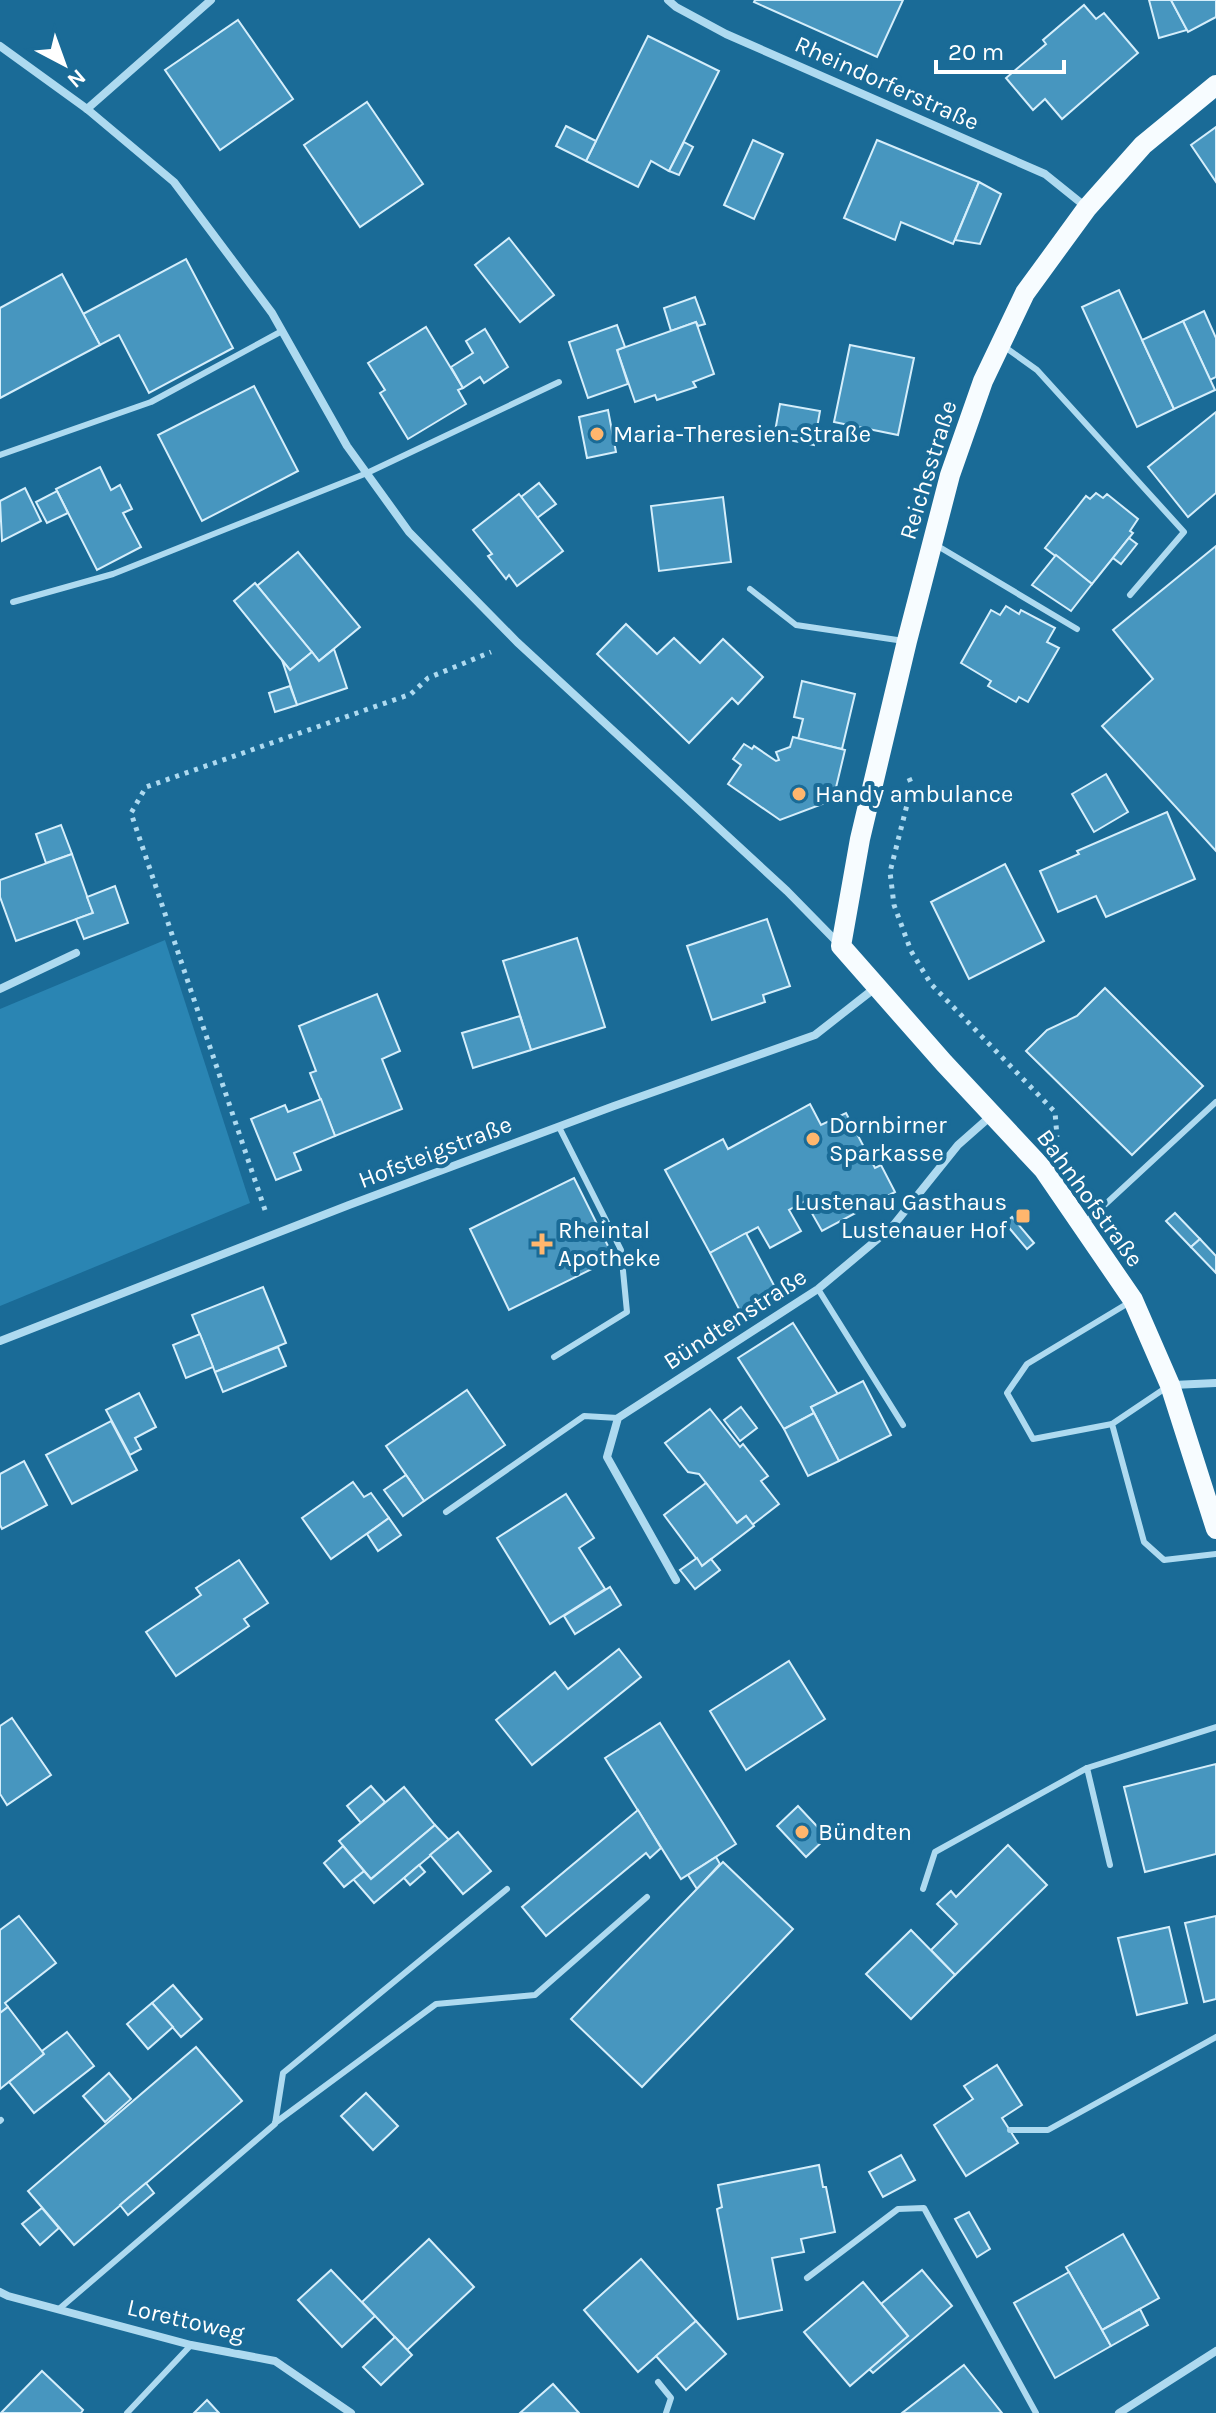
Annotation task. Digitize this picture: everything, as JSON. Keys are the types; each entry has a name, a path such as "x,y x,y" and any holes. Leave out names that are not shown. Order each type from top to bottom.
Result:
{"main road":[{"name":"Reichsstraße","path":"841,946 860,839 907,641 950,475 983,381 1025,293 1087,208 1143,145 1216,85"},
{"name":"Bahnhofstraße","path":"841,946 1044,1170 1133,1300 1170,1385 1216,1529"}],"street":[{"path":"87,109 211,0"},
{"name":"Rheindorferstraße","path":"668,0 726,34 1045,174 1087,208"},
{"path":"0,46 87,109 174,182 272,313 347,446 409,532 517,642 787,891 841,946"},
{"path":"0,989 76,953"},
{"name":"Hofsteigstraße","path":"0,1341 273,1234 815,1035 876,988"},
{"name":"Bündtenstraße","path":"618,1418 818,1289 892,1227 958,1145 993,1115"},
{"path":"1170,1385 1216,1383"},
{"path":"618,1418 607,1457 676,1580"},
{"name":"Lorettoweg","path":"0,2292 191,2345 275,2361 351,2413"},
{"path":"1119,2413 1216,2351"}],"lane":[{"path":"0,455 151,402 282,331"},
{"path":"1000,344 1037,370 1184,532 1130,595"},
{"path":"13,602 113,574 367,473 559,382"},
{"path":"932,543 1077,629"},
{"path":"750,589 796,625 907,641"},
{"path":"1083,1226 1216,1102"},
{"path":"554,1357 627,1312 621,1250 559,1127"},
{"path":"818,1289 903,1425"},
{"path":"1133,1300 1027,1364 1007,1393 1033,1439 1112,1424 1170,1385"},
{"path":"446,1512 584,1416 618,1418"},
{"path":"1112,1424 1144,1542 1164,1560 1216,1554"},
{"path":"923,1889 935,1852 1087,1768 1216,1727"},
{"path":"1087,1768 1110,1865"},
{"path":"275,2124 283,2073 507,1889"},
{"path":"59,2309 275,2124 436,2004 535,1995 647,1897"},
{"path":"1010,2130 1048,2130 1216,2037"},
{"path":"807,2278 898,2209 924,2208 1036,2413"},
{"path":"127,2413 191,2345"},
{"path":"658,2382 671,2398 666,2413"}],"path":[{"path":"266,1211 131,813 146,787 411,694 428,678 492,652"},
{"path":"912,785 890,872 894,905 911,951 931,984 1055,1112"}],"shaded area":[{"path":"165,940 250,1203 0,1306 0,1009"}],"building":[{"path":"755,0 903,0 877,57"},
{"path":"1149,0 1171,0 1187,30 1159,38"},
{"path":"1171,0 1216,0 1216,17 1188,32"},
{"path":"1084,5 1096,19 1104,13 1138,53 1062,119 1045,99 1033,110 1006,78 1046,44 1043,40"},
{"path":"238,20 293,99 220,150 165,70"},
{"path":"648,36 719,71 669,171 651,161 638,187 586,161"},
{"path":"367,102 423,184 360,227 304,145"},
{"path":"566,126 596,141 586,161 556,146"},
{"path":"1216,127 1216,182 1191,145"},
{"path":"753,140 783,154 754,219 724,205"},
{"path":"877,140 979,182 953,244 901,222 895,240 844,218"},
{"path":"684,142 693,147 679,175 669,171"},
{"path":"979,182 1001,194 980,244 955,240"},
{"path":"509,238 554,295 520,322 475,265"},
{"path":"186,259 233,348 149,393 119,335 100,345 83,314"},
{"path":"62,274 100,345 0,398 0,308"},
{"path":"1119,290 1174,409 1137,427 1082,307"},
{"path":"695,297 705,324 698,326 696,322 671,331 664,308"},
{"path":"1204,311 1216,338 1216,377 1210,380 1183,321"},
{"path":"1183,321 1215,390 1174,409 1142,340"},
{"path":"696,322 714,374 693,382 696,387 657,400 655,395 635,402 617,350"},
{"path":"617,325 625,347 617,350 628,384 588,398 569,342"},
{"path":"426,327 463,388 458,390 466,404 408,439 380,393 385,390 368,363"},
{"path":"485,329 508,367 484,383 480,377 463,388 451,367 473,353 466,341"},
{"path":"850,345 914,358 898,435 834,422"},
{"path":"254,386 298,471 202,521 158,435"},
{"path":"780,404 820,411 814,445 774,437"},
{"name":"Maria-Theresien-Straße","path":"608,410 616,452 587,458 579,417"},
{"path":"1216,412 1216,493 1188,517 1148,467"},
{"path":"100,467 111,490 120,485 132,509 123,513 141,547 97,570 56,489"},
{"path":"539,483 556,504 537,518 521,497"},
{"path":"25,488 41,521 2,541 0,501"},
{"path":"57,491 68,513 47,523 36,502"},
{"path":"1096,493 1103,498 1107,494 1138,519 1130,531 1133,533 1092,584 1045,548 1086,496 1090,499"},
{"path":"519,494 563,551 517,586 509,575 506,579 473,530"},
{"path":"723,497 731,562 659,571 651,506"},
{"path":"1129,538 1137,544 1121,564 1113,558"},
{"path":"1216,546 1216,851 1102,726 1153,679 1113,630"},
{"path":"298,552 360,627 319,661 257,586"},
{"path":"1056,555 1092,584 1071,611 1032,585"},
{"path":"255,583 312,652 290,670 234,601"},
{"path":"1006,606 1019,614 1021,610 1055,628 1047,642 1059,648 1028,702 1019,697 1016,702 988,686 991,681 961,663 991,610 1000,615"},
{"path":"626,624 657,654 674,638 700,663 723,639 763,677 738,704 732,698 689,743 597,654"},
{"path":"334,649 347,688 297,705 282,660 290,670 312,652 319,661"},
{"path":"802,681 855,694 842,749 798,739 803,719 794,717"},
{"path":"290,686 297,705 275,712 269,693"},
{"path":"793,737 845,750 833,800 780,820 728,784 741,765 733,759 744,744 752,749 754,746 776,761 779,760 776,752 790,747"},
{"path":"1106,774 1128,812 1094,832 1072,794"},
{"path":"1167,812 1195,879 1106,917 1096,896 1058,912 1040,871 1079,854 1077,851"},
{"path":"61,825 72,854 46,863 36,834"},
{"path":"72,854 93,913 16,941 0,897 0,880"},
{"path":"1005,864 1044,941 969,979 931,902"},
{"path":"115,886 128,923 84,939 76,919 93,913 87,897"},
{"path":"767,919 790,986 763,995 765,1002 712,1020 687,946"},
{"path":"577,938 605,1027 531,1050 503,961"},
{"path":"1105,988 1203,1086 1132,1155 1026,1051 1047,1030 1077,1016"},
{"path":"377,994 400,1051 382,1059 402,1109 335,1136 310,1073 316,1071 299,1026"},
{"path":"520,1016 531,1050 473,1068 462,1033"},
{"path":"321,1099 335,1136 294,1153 301,1170 276,1180 251,1119 285,1105 288,1112"},
{"path":"810,1104 821,1125 846,1113 875,1168 881,1165 895,1192 822,1231 805,1201 789,1210 801,1231 770,1248 758,1227 710,1253 665,1170 723,1139 728,1149"},
{"name":"Rheintal Apotheke","path":"574,1178 614,1258 509,1310 470,1229"},
{"path":"1175,1213 1200,1239 1191,1247 1166,1221"},
{"path":"1012,1217 1034,1243 1027,1249 1005,1223"},
{"path":"746,1233 777,1291 740,1311 710,1253"},
{"path":"1200,1239 1216,1256 1216,1273 1191,1247"},
{"path":"263,1287 286,1343 215,1372 192,1315"},
{"path":"793,1323 838,1394 811,1407 814,1413 784,1429 738,1358"},
{"path":"200,1334 213,1367 186,1378 173,1345"},
{"path":"278,1347 286,1366 223,1392 215,1372"},
{"path":"863,1381 891,1435 839,1461 811,1407"},
{"path":"467,1390 505,1445 424,1501 386,1446"},
{"path":"139,1393 156,1427 135,1438 141,1449 130,1455 106,1410"},
{"path":"741,1407 757,1428 740,1441 724,1420"},
{"path":"710,1409 768,1476 761,1481 779,1504 752,1525 746,1516 737,1523 699,1474 688,1472 665,1443"},
{"path":"814,1413 839,1461 808,1476 784,1429"},
{"path":"111,1421 137,1470 72,1504 46,1455"},
{"path":"24,1461 47,1505 2,1529 0,1474"},
{"path":"406,1475 424,1501 403,1516 384,1490"},
{"path":"353,1482 364,1497 371,1493 389,1518 331,1559 302,1518"},
{"path":"706,1483 737,1523 746,1516 754,1526 702,1566 664,1515"},
{"path":"566,1494 594,1538 579,1548 605,1589 550,1624 497,1538"},
{"path":"389,1518 401,1535 378,1551 367,1534"},
{"path":"697,1558 702,1566 711,1559 720,1570 695,1589 680,1570"},
{"path":"239,1560 268,1603 244,1619 249,1626 176,1676 146,1632 201,1595 196,1588"},
{"path":"610,1587 621,1605 575,1634 564,1616"},
{"path":"619,1649 641,1677 532,1765 496,1720 555,1672 568,1689"},
{"path":"789,1661 825,1719 746,1770 710,1711"},
{"path":"12,1718 51,1775 7,1805 0,1794 0,1726"},
{"path":"660,1723 736,1844 681,1879 605,1758"},
{"path":"1216,1764 1216,1854 1145,1872 1124,1787"},
{"path":"371,1786 385,1802 361,1823 347,1806"},
{"path":"404,1787 435,1825 371,1879 339,1841"},
{"name":"Bündten","path":"798,1806 827,1837 806,1857 777,1826"},
{"path":"638,1810 661,1848 650,1858 646,1853 546,1936 522,1907"},
{"path":"435,1825 449,1840 374,1903 353,1879 364,1871 371,1879"},
{"path":"458,1832 491,1871 463,1894 430,1855"},
{"path":"1008,1845 1047,1885 955,1975 931,1950 957,1924 937,1904 951,1891 956,1897"},
{"path":"343,1846 364,1871 344,1887 324,1863"},
{"path":"716,1857 720,1864 697,1889 688,1875"},
{"path":"723,1862 793,1929 642,2087 571,2019"},
{"path":"419,1865 425,1872 410,1885 404,1878"},
{"path":"19,1916 56,1963 5,2003 8,2007 0,2013 0,1930"},
{"path":"1216,1916 1216,1999 1204,2002 1185,1923"},
{"path":"1169,1927 1187,2003 1137,2015 1118,1938"},
{"path":"911,1930 955,1975 911,2019 866,1974"},
{"path":"173,1985 202,2019 181,2037 152,2003"},
{"path":"152,2003 173,2027 148,2049 127,2024"},
{"path":"8,2007 44,2054 0,2089 0,2013"},
{"path":"67,2032 94,2066 34,2113 9,2082"},
{"path":"196,2047 242,2101 74,2245 28,2191"},
{"path":"997,2065 1022,2105 1002,2118 1018,2143 966,2176 934,2125 973,2099 964,2086"},
{"path":"109,2073 131,2099 105,2122 83,2096"},
{"path":"366,2093 398,2126 373,2150 341,2116"},
{"path":"901,2155 915,2180 883,2197 869,2172"},
{"path":"819,2165 835,2232 801,2239 804,2252 772,2258 782,2310 738,2319 717,2209 722,2207 718,2185"},
{"path":"146,2183 154,2193 128,2215 120,2205"},
{"path":"42,2208 59,2228 40,2245 22,2224"},
{"path":"969,2212 990,2249 977,2257 955,2219"},
{"path":"1123,2234 1159,2298 1102,2330 1066,2267"},
{"path":"429,2239 474,2287 407,2350 362,2302"},
{"path":"641,2259 696,2321 638,2372 584,2310"},
{"path":"331,2270 375,2316 342,2347 298,2300"},
{"path":"922,2270 952,2306 873,2373 869,2369 908,2336 881,2304"},
{"path":"1069,2272 1111,2346 1055,2378 1014,2303"},
{"path":"863,2282 908,2336 850,2386 804,2332"},
{"path":"1140,2309 1148,2325 1111,2346 1102,2330"},
{"path":"696,2321 726,2354 686,2390 656,2356"},
{"path":"395,2337 412,2355 381,2385 363,2367"},
{"path":"964,2365 1002,2413 902,2413"},
{"path":"42,2371 83,2410 81,2413 1,2413"},
{"path":"553,2384 579,2413 520,2413"},
{"path":"207,2400 219,2413 194,2413"}],"place":[{"name":"Maria-Theresien-Straße","path":"597,434"},
{"name":"Handy ambulance","path":"799,794"},
{"name":"Dornbirner Sparkasse","path":"813,1139"},
{"name":"Lustenau Gasthaus Lustenauer Hof","path":"1023,1216"},
{"name":"Rheintal Apotheke","path":"542,1244"},
{"name":"Bündten","path":"802,1832"}]}
